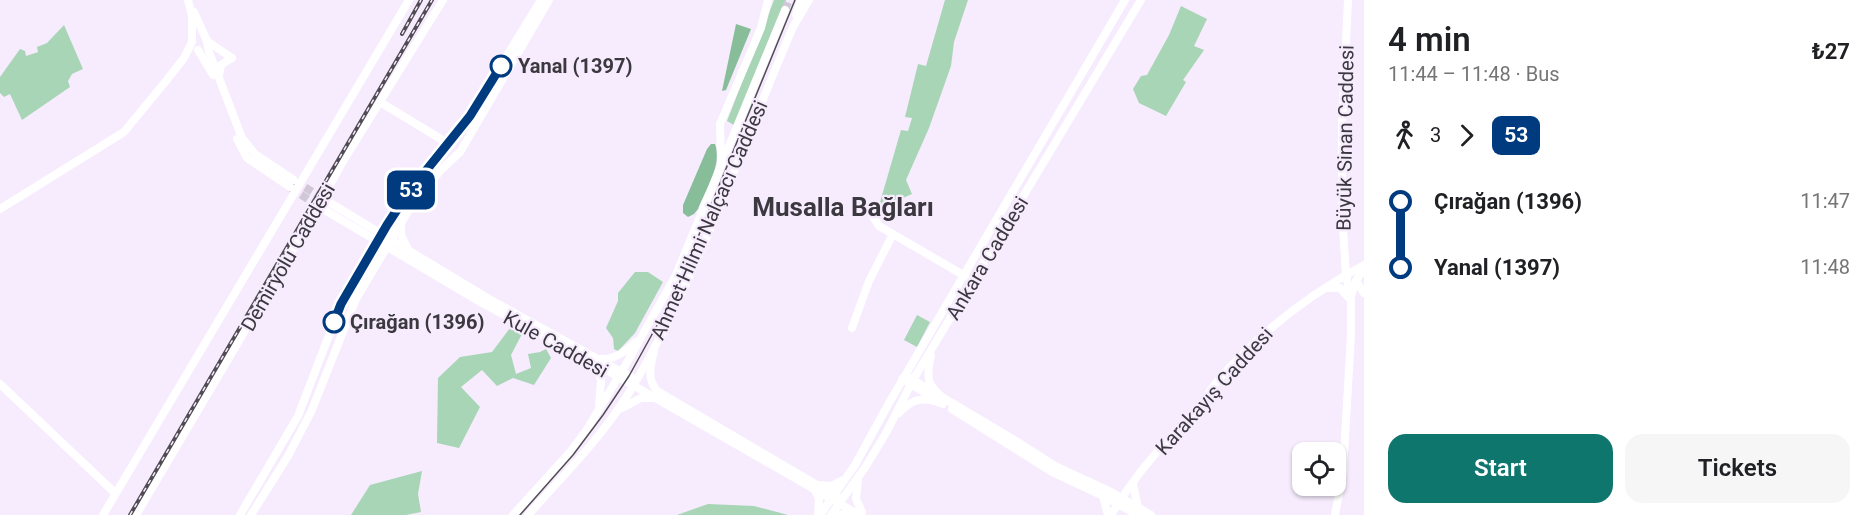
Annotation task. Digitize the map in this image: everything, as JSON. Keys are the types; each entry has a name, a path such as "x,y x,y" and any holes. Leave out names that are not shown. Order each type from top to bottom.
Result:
{"main road":[{"name":"Demiryolu Caddesi","path":"103,515 173,401 409,0"},
{"name":"Demiryolu Caddesi","path":"136,515 380,102 443,0"},
{"path":"240,515 297,416 341,304 379,238 408,193 470,116 541,0"},
{"path":"251,515 311,412 356,298 413,203 426,186 460,152 549,0"},
{"path":"761,28 768,0"},
{"path":"719,173 720,124 773,0"},
{"name":"Ahmet Hilmi Nalçacı Caddesi","path":"528,515 592,442 634,383 682,292 805,0"},
{"name":"Ankara Caddesi","path":"831,515 849,476 908,380 965,276 1125,0"},
{"name":"Ankara Caddesi","path":"819,515 858,479 886,433 908,380 933,347 1142,0"},
{"name":"Büyük Sinan Caddesi","path":"1348,0 1342,124 1342,229 1346,275 1351,300"},
{"path":"190,4 207,43 238,132 248,147 292,184 248,158 235,135 215,81 195,45 190,4"},
{"name":"Ahmet Hilmi Nalçacı Caddesi","path":"513,515 571,451 620,375 676,275 785,10"},
{"path":"0,209 124,132 195,45 197,35 232,58 220,65 219,78"},
{"path":"195,45 205,48 207,43"},
{"path":"185,57 196,56 205,61"},
{"path":"380,102 449,144"},
{"path":"327,201 388,244"},
{"path":"323,209 379,238"},
{"path":"872,215 879,226 965,276"},
{"path":"401,223 401,234 410,253"},
{"path":"852,328 869,281 893,234"},
{"name":"Kule Caddesi","path":"388,244 410,253 656,398 816,488"},
{"name":"Kule Caddesi","path":"388,244 482,303 597,362"},
{"path":"1335,515 1343,472 1351,348 1351,300 1356,281 1364,267"},
{"name":"Karakayış Caddesi","path":"1109,515 1173,435 1191,423 1213,386 1269,329 1346,275 1364,267"},
{"path":"1356,281 1364,293"},
{"path":"1328,288 1340,288 1351,300"},
{"path":"598,410 601,386 597,362 622,354 643,333"},
{"path":"656,342 650,374 652,384 657,391 860,513"},
{"path":"933,347 928,366 928,381 945,403"},
{"path":"908,380 1054,473 1103,496 1119,500"},
{"path":"0,384 115,493"},
{"path":"612,416 635,399 656,398"},
{"path":"886,433 899,413 914,401 928,399 945,403 1021,444 1057,467 1138,511 1151,515"},
{"path":"816,488 831,486 849,476"},
{"path":"858,479 856,499 860,513"},
{"path":"1133,484 1138,511"},
{"path":"816,488 819,515"},
{"path":"1103,496 1109,515"},
{"path":"839,515 860,513"}],"green space":[{"path":"774,0 786,0 734,125 727,121"},
{"path":"945,0 968,0 954,42 951,66 929,128 906,180 912,194 878,209 901,130 908,131 912,118 905,117 918,64 926,66"},
{"path":"1181,6 1207,19 1194,46 1204,50 1183,80 1186,82 1166,116 1139,103 1133,89 1141,76 1147,75 1169,35"},
{"path":"736,24 751,29 726,90 722,91"},
{"path":"64,25 83,69 72,74 68,81 70,87 22,120 10,94 4,97 0,93 0,77 20,49 25,51 26,56 38,52 37,47 47,43"},
{"path":"711,144 715,144 717,152 715,169 698,209 688,217 683,213 683,205"},
{"path":"635,272 648,272 663,282 635,333 618,351 614,349 613,338 606,328 618,301 618,293"},
{"path":"917,315 930,322 917,347 904,340"},
{"path":"510,328 523,332 511,355 516,374 531,368 528,354 546,349 551,358 534,385 513,378 497,386 482,370 461,387 480,407 459,448 437,443 438,378 460,357 492,352"},
{"path":"422,471 418,494 421,512 406,515 351,515 370,485"},
{"path":"708,504 754,506 788,515 677,515"}],"tunnel":[{"path":"785,10 789,0"},
{"path":"295,181 327,201"},
{"path":"291,188 323,209"}],"tram line":[{"path":"520,515 573,455 603,415 629,376 676,291 795,0"}],"railway":[{"path":"402,34 421,0"},
{"path":"130,515 432,0"}],"bus line":[{"name":"53","path":"334,322 341,304 387,225 408,193 470,116 501,66"}],"place":[{"name":"Yanal (1397)","path":"501,66"},
{"name":"Çırağan (1396)","path":"334,322"}],"district":[{"name":"Musalla Bağları","path":"843,207"}]}
